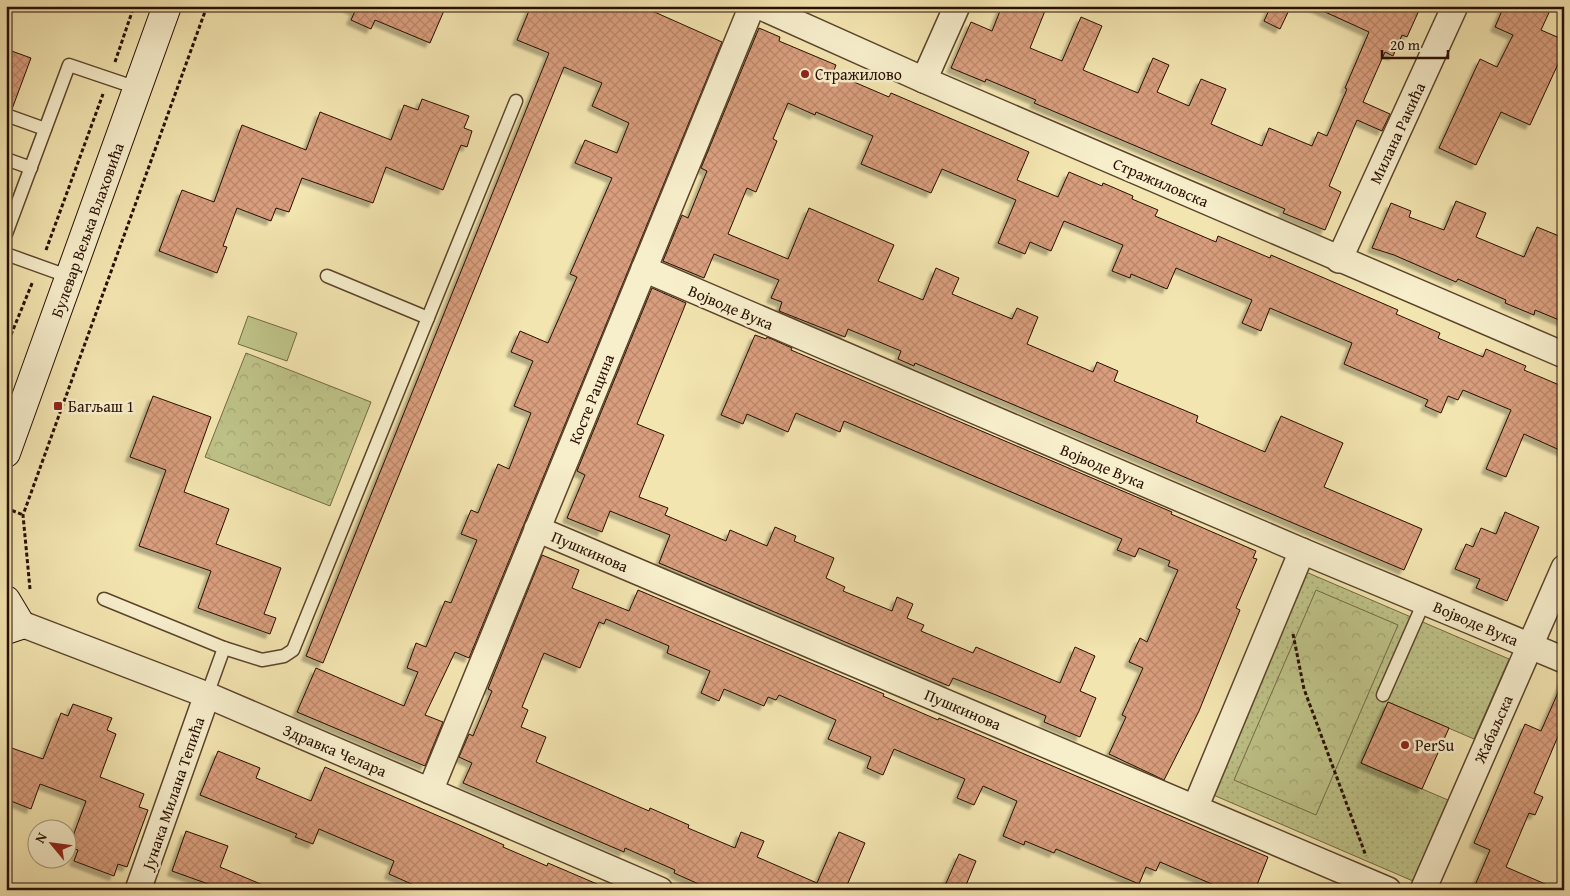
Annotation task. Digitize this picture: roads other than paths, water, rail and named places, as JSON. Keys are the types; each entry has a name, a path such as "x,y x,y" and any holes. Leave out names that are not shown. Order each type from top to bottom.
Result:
{"main road":[{"name":"Булевар Вељка Влаховића","path":"6,453 166,6"},
{"path":"6,600 11,624"}],"street":[{"name":"Косте Рацина","path":"430,791 752,6"},
{"name":"Стражиловска","path":"759,6 924,80 1339,260 1564,355"},
{"path":"924,80 957,6"},
{"name":"Милана Ракића","path":"1339,260 1455,6"},
{"name":"Војводе Вука","path":"644,269 1302,551 1564,660"},
{"name":"Пушкинова","path":"537,529 1384,888"},
{"path":"1195,808 1302,551"},
{"name":"Жабаљска","path":"1423,890 1564,568"},
{"name":"Здравка Челара","path":"11,624 207,695 660,890"},
{"name":"Јунака Милана Тепића","path":"138,890 207,695"}],"lane":[{"path":"6,234 69,65 138,88"},
{"path":"104,599 224,648 262,660 284,656 297,642 516,101"},
{"path":"6,115 45,129"},
{"path":"6,159 31,168"},
{"path":"6,254 70,276"},
{"path":"326,276 428,318"},
{"path":"1383,695 1424,602"},
{"path":"207,695 224,648"}],"place":[{"name":"Стражилово","path":"805,74"},
{"name":"Багљаш 1","path":"58,406"},
{"name":"PerSu","path":"1405,745"}]}
